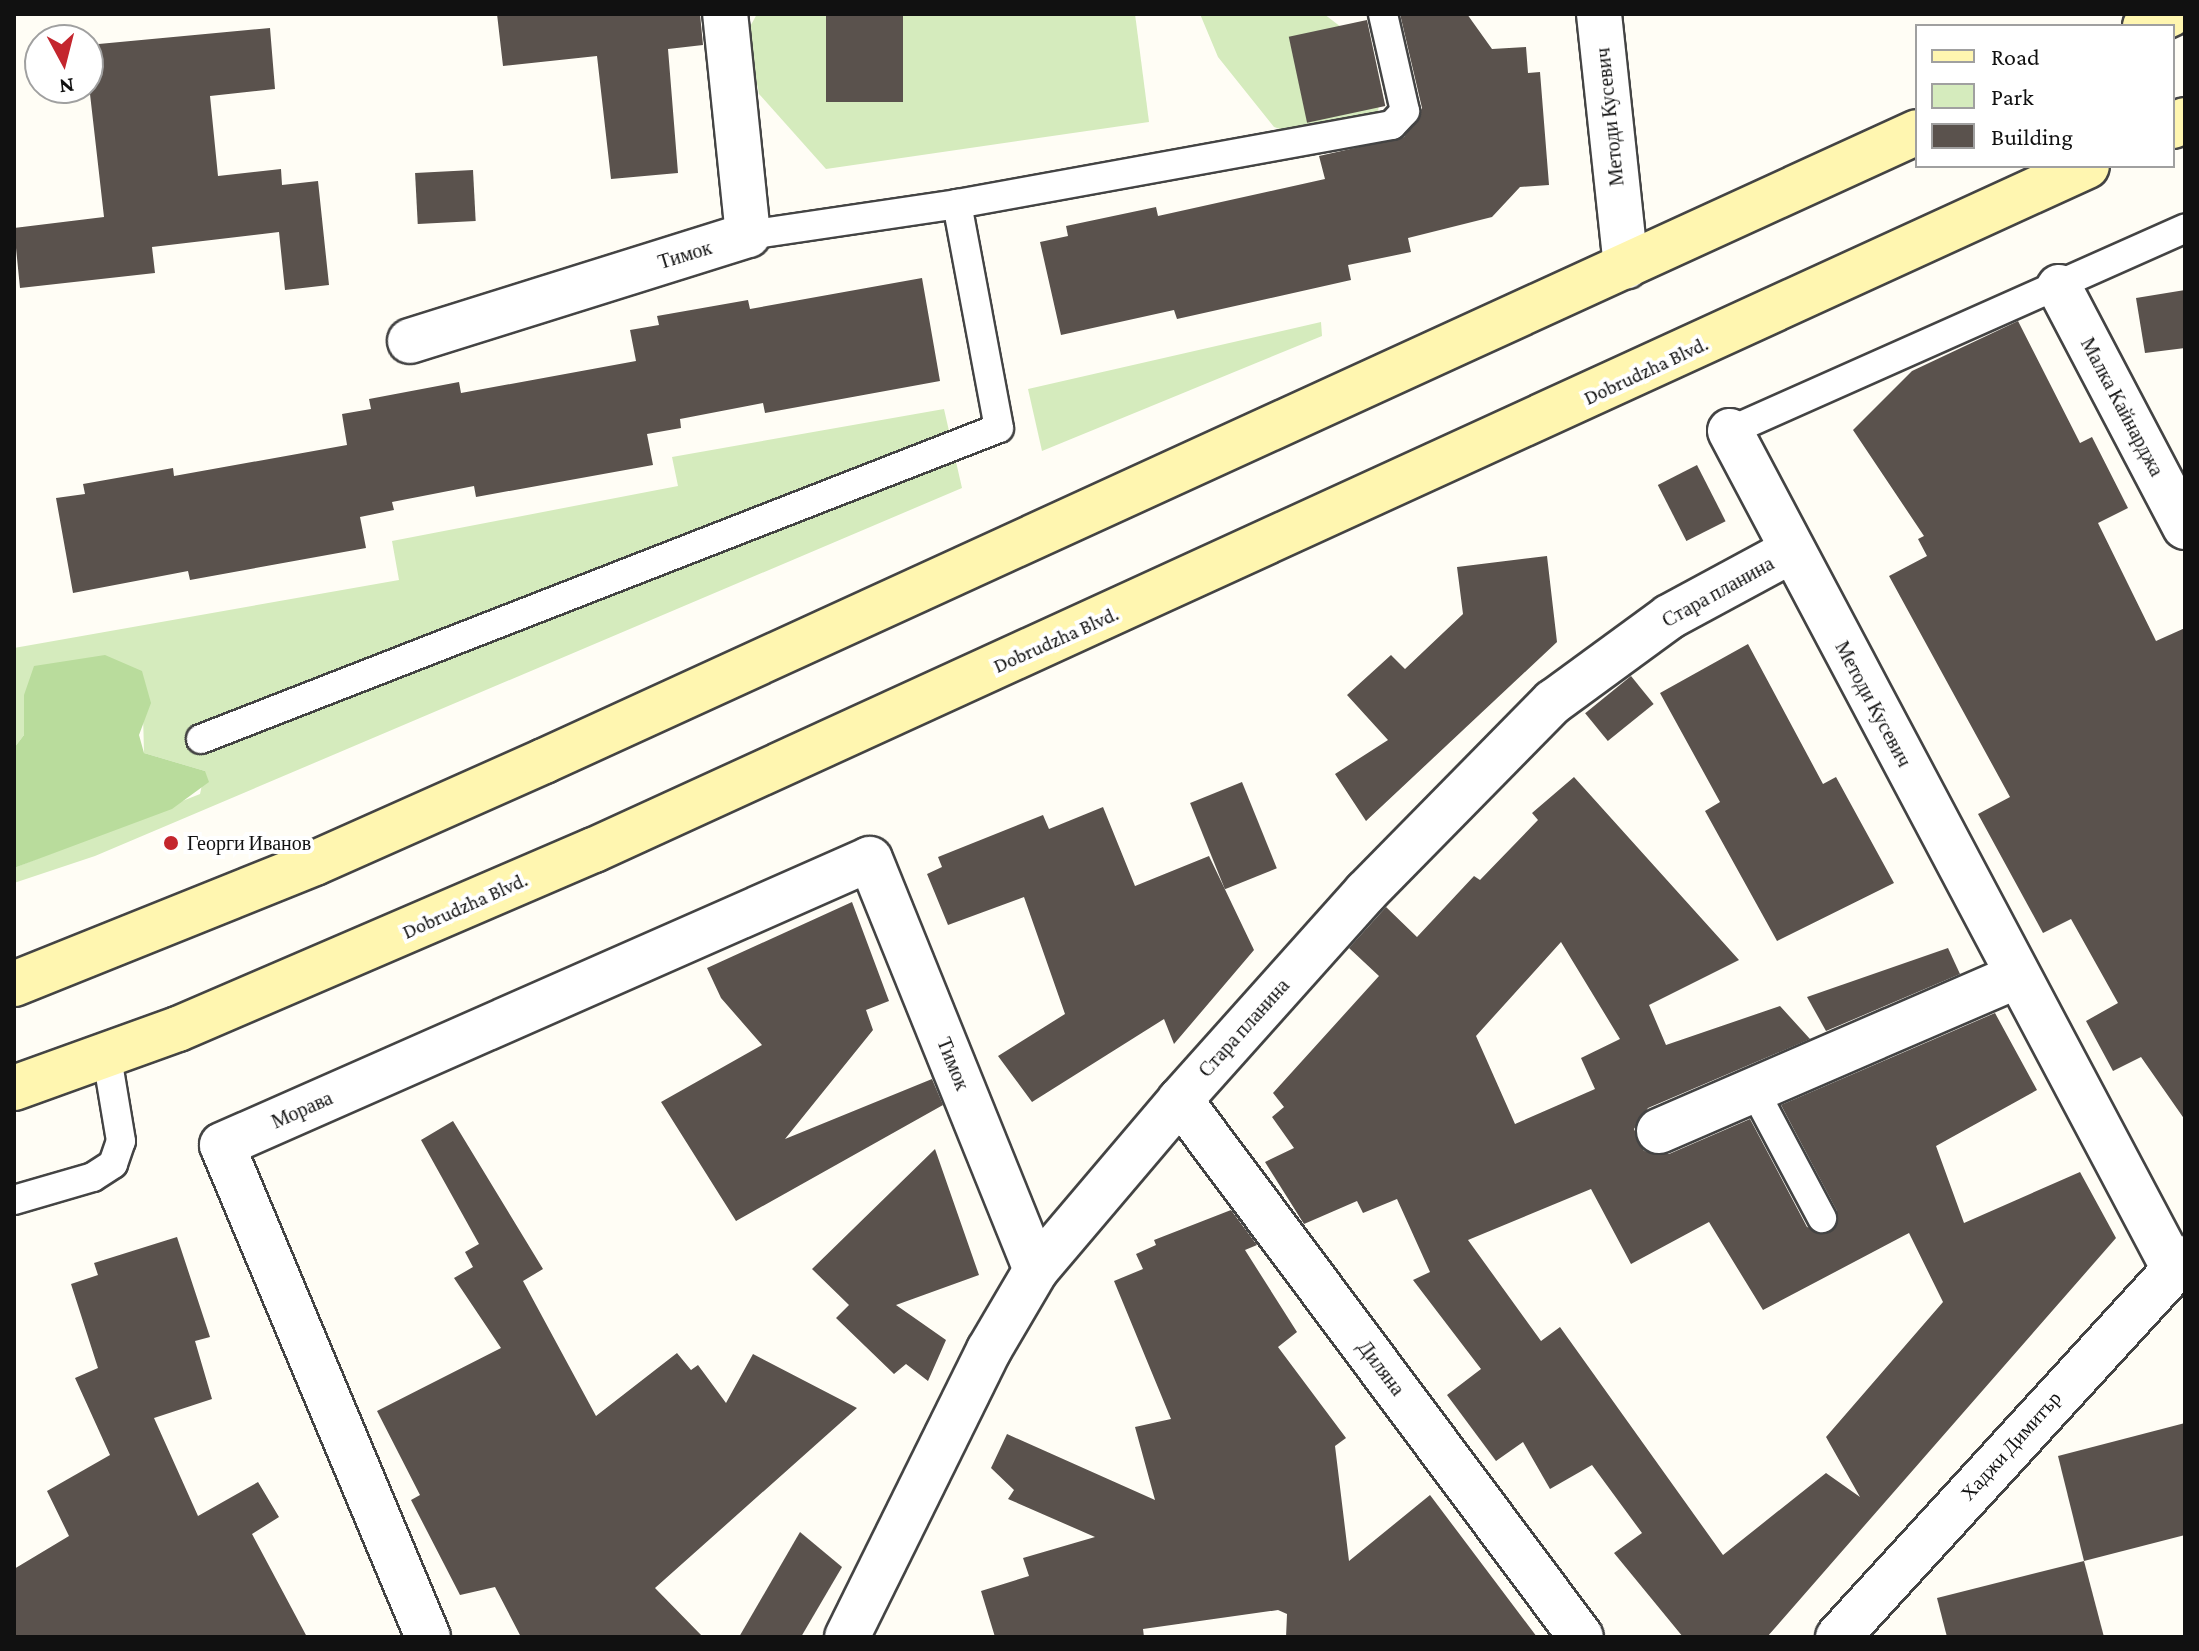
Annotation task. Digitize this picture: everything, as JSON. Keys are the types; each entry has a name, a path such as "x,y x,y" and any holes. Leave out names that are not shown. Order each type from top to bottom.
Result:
{"main road":[{"path":"2149,24 2171,14"},
{"path":"14,984 170,924 544,761 1915,133"},
{"name":"Dobrudzha Blvd.","path":"14,1088 107,1057 594,850 2083,168"}],"street":[{"path":"725,14 748,235"},
{"name":"Методи Кусевич","path":"1599,14 1626,267"},
{"name":"Тимок","path":"410,341 748,235"},
{"name":"Малка Кайнарджа","path":"2059,287 2185,527"},
{"name":"Методи Кусевич","path":"1730,431 2018,976 2179,1262"},
{"name":"Стара планина","path":"847,1637 989,1350 1036,1270 1180,1100 1366,892 1553,702 1669,617 1791,551"},
{"name":"Тимок","path":"870,859 1036,1270"},
{"name":"Морава","path":"428,1637 222,1145 870,859"},
{"path":"1659,1131 2018,976"},
{"name":"Диляна","path":"1180,1100 1581,1637"},
{"name":"Хаджи Димитър","path":"1838,1637 2179,1262"}],"lane":[{"path":"748,235 957,204 1392,125 1405,111 1383,14"},
{"path":"201,739 999,428 957,204"},
{"path":"1730,431 2059,287 2185,228"},
{"path":"14,1200 93,1177 113,1164 121,1141 107,1057"},
{"path":"1755,1092 1822,1218"}],"green space":[{"path":"757,14 1135,14 1149,122 826,169 759,94 747,32"},
{"path":"1200,14 1324,14 1341,27 1290,40 1309,116 1379,98 1378,116 1298,135 1274,127 1218,57"},
{"path":"1321,322 1322,336 1042,451 1028,389"},
{"path":"944,409 962,488 95,856 14,883 14,868 200,794 205,771 144,753 143,714 24,695 24,735 14,748 14,648 399,580 392,541 678,486 672,457"},
{"path":"105,655 142,671 151,703 139,735 144,753 205,771 209,782 172,809 14,868 14,748 24,735 24,695 34,666"}],"building":[{"path":"497,14 700,14 703,45 668,49 678,173 611,179 597,56 503,66"},
{"path":"826,14 903,14 903,102 826,102"},
{"path":"1400,14 1467,14 1492,49 1526,47 1528,73 1540,72 1549,185 1520,187 1492,217 1408,238 1411,252 1348,265 1351,280 1177,319 1174,310 1061,335 1040,242 1068,236 1066,226 1156,207 1158,216 1325,179 1319,156 1404,137 1422,108"},
{"path":"1367,20 1385,106 1307,123 1289,37"},
{"path":"270,28 275,89 210,96 218,176 281,169 282,185 318,181 329,285 285,290 279,232 152,247 155,273 20,288 14,228 104,217 91,104 104,104 104,44"},
{"path":"473,170 476,221 418,224 415,173"},
{"path":"922,278 940,381 765,413 763,403 680,419 681,428 647,434 653,465 476,497 474,486 392,502 394,510 360,517 366,548 190,580 188,571 73,593 56,498 85,494 83,484 173,468 174,476 347,445 342,414 371,409 369,399 459,382 461,393 636,361 630,330 659,325 657,316 748,300 750,309"},
{"path":"2185,290 2185,348 2145,353 2136,298"},
{"path":"2018,321 2080,443 2092,437 2128,508 2098,523 2156,641 2185,628 2185,1120 2141,1057 2113,1071 2086,1021 2118,1003 2071,919 2043,933 1978,814 2010,797 1889,576 1927,556 1918,539 1924,536 1853,430 1912,371"},
{"path":"1697,465 1726,521 1686,541 1658,485"},
{"path":"1547,556 1557,642 1366,821 1335,774 1388,740 1347,695 1391,655 1405,669 1463,614 1457,567"},
{"path":"1748,644 1823,784 1836,777 1894,883 1777,941 1705,811 1720,802 1660,693"},
{"path":"1631,676 1654,704 1608,741 1585,713"},
{"path":"1574,777 1739,960 1649,1005 1666,1045 1780,1006 1810,1039 1648,1108 1634,1129 1644,1151 1669,1154 1750,1119 1807,1227 1829,1233 1837,1211 1781,1105 1995,1013 2037,1090 1936,1146 1964,1223 2080,1172 2116,1238 1767,1637 1683,1637 1614,1553 1642,1533 1592,1465 1550,1489 1523,1442 1496,1461 1447,1395 1481,1369 1413,1280 1430,1272 1397,1199 1363,1213 1357,1201 1304,1224 1265,1162 1294,1148 1272,1117 1284,1107 1273,1093 1379,976 1349,948 1386,907 1417,937 1474,876 1480,880 1538,820 1532,813","holes":["1561,942 1620,1039 1581,1058 1595,1089 1515,1124 1476,1036","1591,1189 1631,1264 1709,1222 1763,1310 1909,1233 1943,1302 1826,1437 1860,1497 1826,1473 1723,1555 1560,1327 1541,1341 1468,1240"]},
{"path":"1242,782 1277,868 1225,889 1190,803"},
{"path":"1103,807 1135,886 1209,856 1254,950 1174,1044 1164,1019 1032,1102 998,1056 1065,1014 1024,897 948,925 927,874 942,867 938,857 1043,815 1049,829"},
{"path":"852,902 889,1001 866,1010 873,1030 785,1139 932,1079 943,1105 736,1221 661,1102 762,1045 721,998 707,968"},
{"path":"1948,948 1960,974 1826,1031 1807,997"},
{"path":"453,1121 543,1269 523,1281 596,1416 677,1353 691,1370 698,1365 726,1403 753,1354 857,1408 655,1588 703,1637 521,1637 495,1587 460,1595 411,1500 420,1495 377,1411 501,1348 454,1278 473,1267 465,1252 479,1244 421,1140"},
{"path":"935,1149 979,1275 896,1305 946,1340 928,1381 906,1364 894,1374 836,1318 849,1305 812,1269"},
{"path":"1231,1210 1257,1245 1245,1250 1297,1332 1278,1347 1346,1438 1335,1446 1349,1561 1430,1495 1537,1637 1286,1637 1287,1614 1278,1610 1143,1629 1144,1637 995,1637 981,1591 1029,1576 1023,1558 1095,1537 1008,1499 1014,1490 991,1468 1007,1434 1155,1500 1135,1427 1171,1419 1114,1281 1143,1269 1136,1254 1156,1245 1154,1240"},
{"path":"177,1237 210,1337 195,1341 212,1399 154,1418 198,1516 258,1482 279,1517 252,1534 307,1637 14,1637 14,1569 69,1536 47,1491 110,1455 75,1378 98,1368 71,1284 98,1275 94,1263"},
{"path":"2185,1423 2185,1535 2084,1561 2058,1456"},
{"path":"800,1532 842,1567 801,1637 739,1637"},
{"path":"2084,1561 2104,1637 1947,1637 1937,1598"}],"place":[{"name":"Георги Иванов","path":"171,843"}]}
